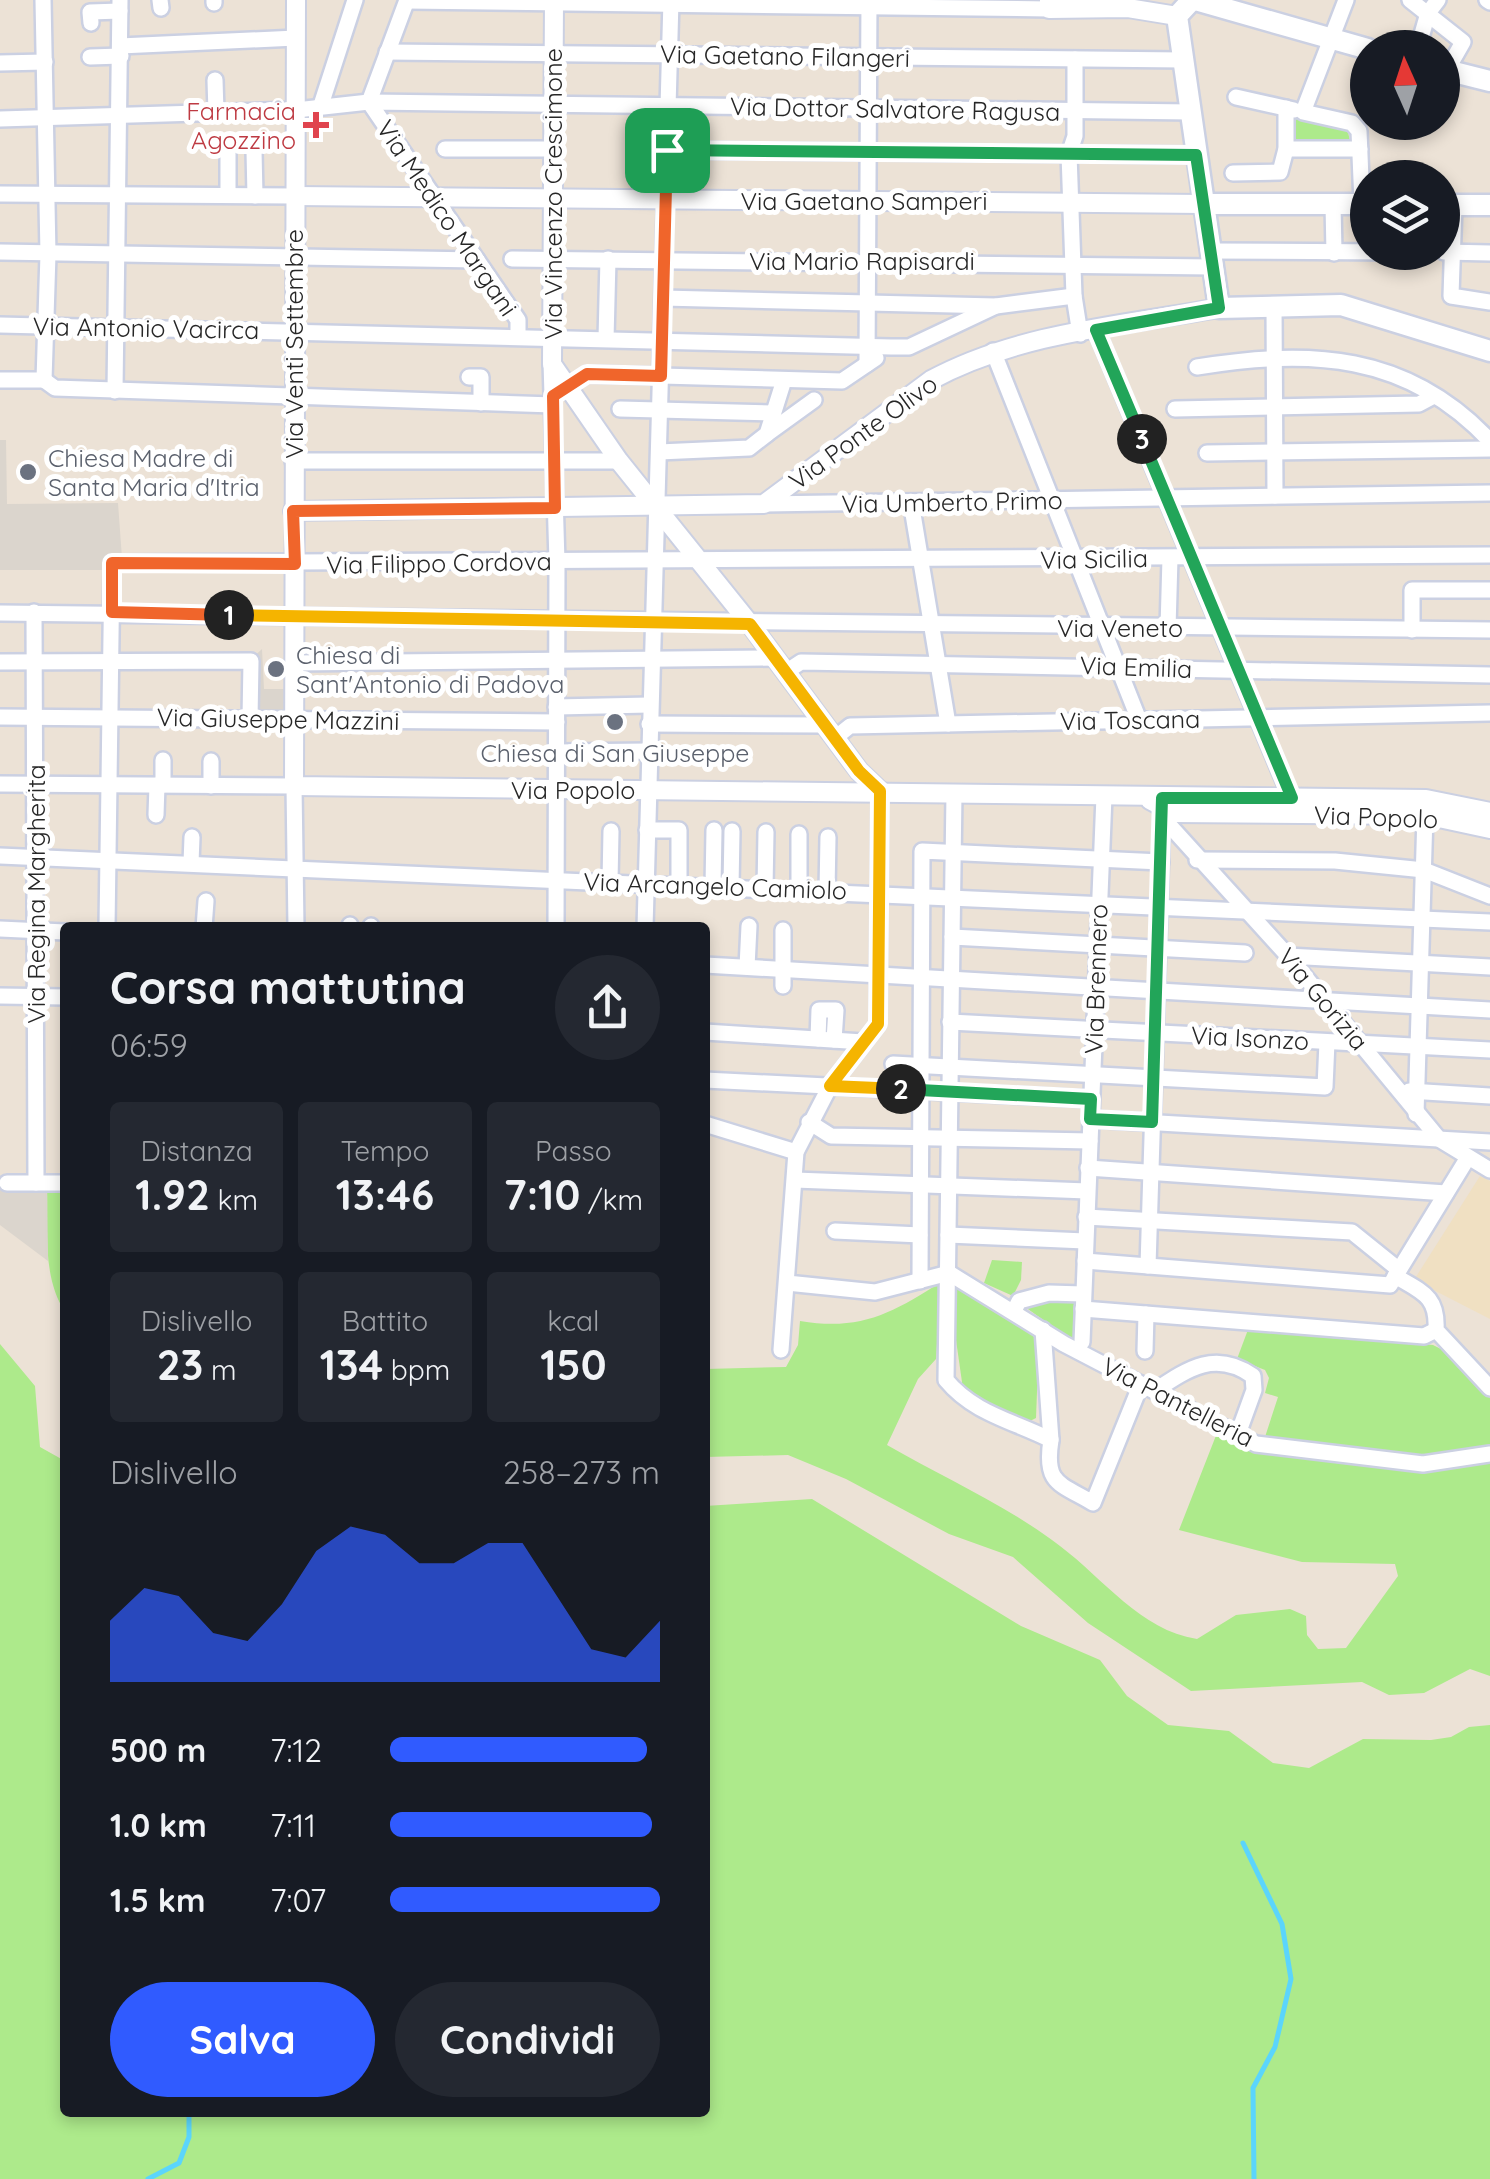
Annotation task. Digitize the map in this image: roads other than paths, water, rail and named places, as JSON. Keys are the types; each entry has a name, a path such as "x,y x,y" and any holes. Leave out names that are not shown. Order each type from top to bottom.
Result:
{"main road":[{"path":"1219,308 1183,60 1188,5 1350,44"},
{"path":"1460,73 1490,81"},
{"name":"Via Gaetano Samperi","path":"1203,204 1350,204"},
{"path":"1460,205 1490,205"},
{"name":"Via Ponte Olivo","path":"1219,308 1352,307 1490,352"}],"street":[{"name":"Via Venti Settembre","path":"296,0 296,922"},
{"path":"321,105 355,0"},
{"path":"909,0 927,8"},
{"path":"1303,112 1346,0"},
{"path":"1410,0 1432,7 1452,30"},
{"path":"369,102 407,1 869,3 927,8 1188,5"},
{"name":"Via Vincenzo Crescimone","path":"554,1 553,258 544,338 558,396"},
{"path":"645,922 671,2"},
{"path":"868,364 869,3"},
{"path":"90,23 90,12 120,5 115,390"},
{"path":"38,11 45,62 46,118 48,254 44,380"},
{"path":"90,57 120,51 296,38"},
{"name":"Via Gaetano Filangeri","path":"387,52 1183,60"},
{"path":"1075,59 1075,111 1069,154 1074,296 1224,629 1292,798"},
{"path":"0,64 45,62"},
{"path":"214,80 216,112"},
{"path":"1236,97 1352,123 1359,131 1361,160"},
{"name":"Via Dottor Salvatore Ragusa","path":"0,119 296,110 369,102 1190,112"},
{"name":"Via Medico Margani","path":"369,102 518,320 518,337"},
{"path":"1233,173 1280,172 1286,150 1286,108"},
{"path":"446,149 553,149"},
{"path":"1286,150 1360,149"},
{"path":"228,150 228,196"},
{"path":"667,150 1196,155"},
{"path":"254,151 255,196"},
{"name":"Via Gaetano Samperi","path":"0,194 1203,204"},
{"path":"1333,204 1334,253"},
{"path":"0,252 477,260"},
{"path":"1460,252 1490,253"},
{"name":"Via Mario Rapisardi","path":"512,258 1073,264 1350,253"},
{"path":"606,339 608,259"},
{"path":"1449,270 1451,296 1490,302"},
{"path":"663,298 996,306 1074,296"},
{"path":"0,380 44,380 55,388 481,403 558,396 587,374 842,381 891,347 910,347 996,306"},
{"path":"1274,306 1275,496"},
{"name":"Via Ponte Olivo","path":"764,504 931,380 993,351 1219,308"},
{"name":"Via Antonio Vacirca","path":"0,325 891,347"},
{"path":"993,351 1139,720"},
{"path":"1196,367 1275,360 1352,360 1388,372 1434,396 1490,441"},
{"path":"469,377 481,377 481,403"},
{"path":"767,434 784,380"},
{"path":"550,922 556,880 554,461 558,396"},
{"path":"558,396 657,507 859,771 880,791 878,1024 830,1086 796,1152 781,1350"},
{"path":"1175,409 1419,404 1434,396"},
{"path":"659,452 736,452 814,400"},
{"path":"620,409 772,413"},
{"path":"1207,453 1490,449"},
{"path":"293,460 618,462"},
{"name":"Via Umberto Primo","path":"293,511 1490,493"},
{"path":"911,502 948,724"},
{"name":"Via Sicilia","path":"697,561 1490,555"},
{"path":"1168,628 1170,558"},
{"name":"Via Filippo Cordova","path":"112,612 116,566 697,561"},
{"path":"1394,590 1490,590"},
{"path":"1412,590 1412,630"},
{"name":"Via Veneto","path":"0,612 556,622 1490,630"},
{"name":"Via Regina Margherita","path":"34,612 40,1180"},
{"path":"107,922 112,612"},
{"name":"Via Emilia","path":"294,662 652,659 781,665 1118,665 1490,675"},
{"path":"0,662 251,661 250,719"},
{"name":"Via Giuseppe Mazzini","path":"0,716 294,720 556,714 649,706"},
{"name":"Via Toscana","path":"649,724 830,732 850,726 1490,714"},
{"path":"557,752 649,752"},
{"path":"156,815 163,760"},
{"path":"211,762 212,786"},
{"path":"856,791 859,771"},
{"name":"Via Popolo","path":"0,784 880,791 1104,796 1158,805 1292,798 1426,799 1490,812"},
{"path":"954,793 946,1380 958,1395 1006,1424 1051,1440"},
{"name":"Via Brennero","path":"1082,1342 1104,796"},
{"path":"1148,1266 1161,862 1158,805"},
{"name":"Via Popolo","path":"1158,805 1174,813 1425,815 1490,828"},
{"name":"Via Gorizia","path":"1158,805 1197,860 1327,1001 1416,1114 1439,1139 1490,1170"},
{"path":"1416,1114 1425,815"},
{"path":"647,830 680,830 679,885"},
{"path":"713,886 714,830"},
{"path":"610,882 611,831"},
{"path":"730,887 732,831"},
{"path":"764,888 766,832"},
{"path":"798,890 799,834"},
{"path":"191,862 192,837"},
{"path":"827,891 828,837"},
{"path":"920,1281 922,850 1161,862"},
{"name":"Via Arcangelo Camiolo","path":"0,856 296,866 1490,922"},
{"path":"1197,860 1335,861 1424,870 1490,896"},
{"path":"204,922 206,901"},
{"path":"748,967 749,926"},
{"path":"0,930 60,932"},
{"path":"783,930 783,977"},
{"path":"952,936 1245,953"},
{"path":"1288,956 1490,967"},
{"path":"710,965 748,967 783,977 877,974 1490,1010"},
{"path":"0,996 60,997"},
{"name":"Via Isonzo","path":"950,1022 1490,1050"},
{"path":"710,1032 863,1042"},
{"path":"893,1064 1325,1086 1327,1042"},
{"path":"710,1080 1091,1099"},
{"path":"1399,1090 1490,1096"},
{"path":"1090,1119 1490,1142"},
{"path":"809,1122 831,1136 1090,1141"},
{"path":"710,1126 796,1152"},
{"path":"1084,1262 1390,1285 1467,1159"},
{"path":"1088,1168 1446,1193"},
{"path":"795,1180 1088,1191"},
{"path":"7,1183 60,1182"},
{"path":"1086,1217 1352,1232 1397,1273 1432,1297 1436,1330 1490,1388"},
{"path":"835,1230 920,1235"},
{"path":"948,1235 1086,1241"},
{"path":"787,1284 875,1292 949,1273"},
{"name":"Via Pantelleria","path":"949,1273 1149,1387 1238,1434 1272,1446 1423,1464 1490,1454"},
{"path":"1014,1311 1019,1302 1050,1293 1146,1314 1424,1336 1436,1330"},
{"path":"1145,1351 1146,1314"},
{"path":"1044,1330 1051,1440 1048,1470 1052,1478 1093,1503 1149,1387 1207,1361 1241,1368 1253,1376 1254,1390 1238,1434"}],"waterway":[{"path":"1243,1843 1282,1924 1291,1979 1275,2047 1253,2088 1254,2179"},
{"path":"148,2179 179,2163 189,2137 189,2117"}],"place":[{"name":"Farmacia Agozzino","path":"316,125"},
{"name":"Chiesa Madre di Santa Maria d'Itria","path":"28,472"},
{"name":"Chiesa di Sant'Antonio di Padova","path":"276,669"},
{"name":"Chiesa di San Giuseppe","path":"615,722"}]}
